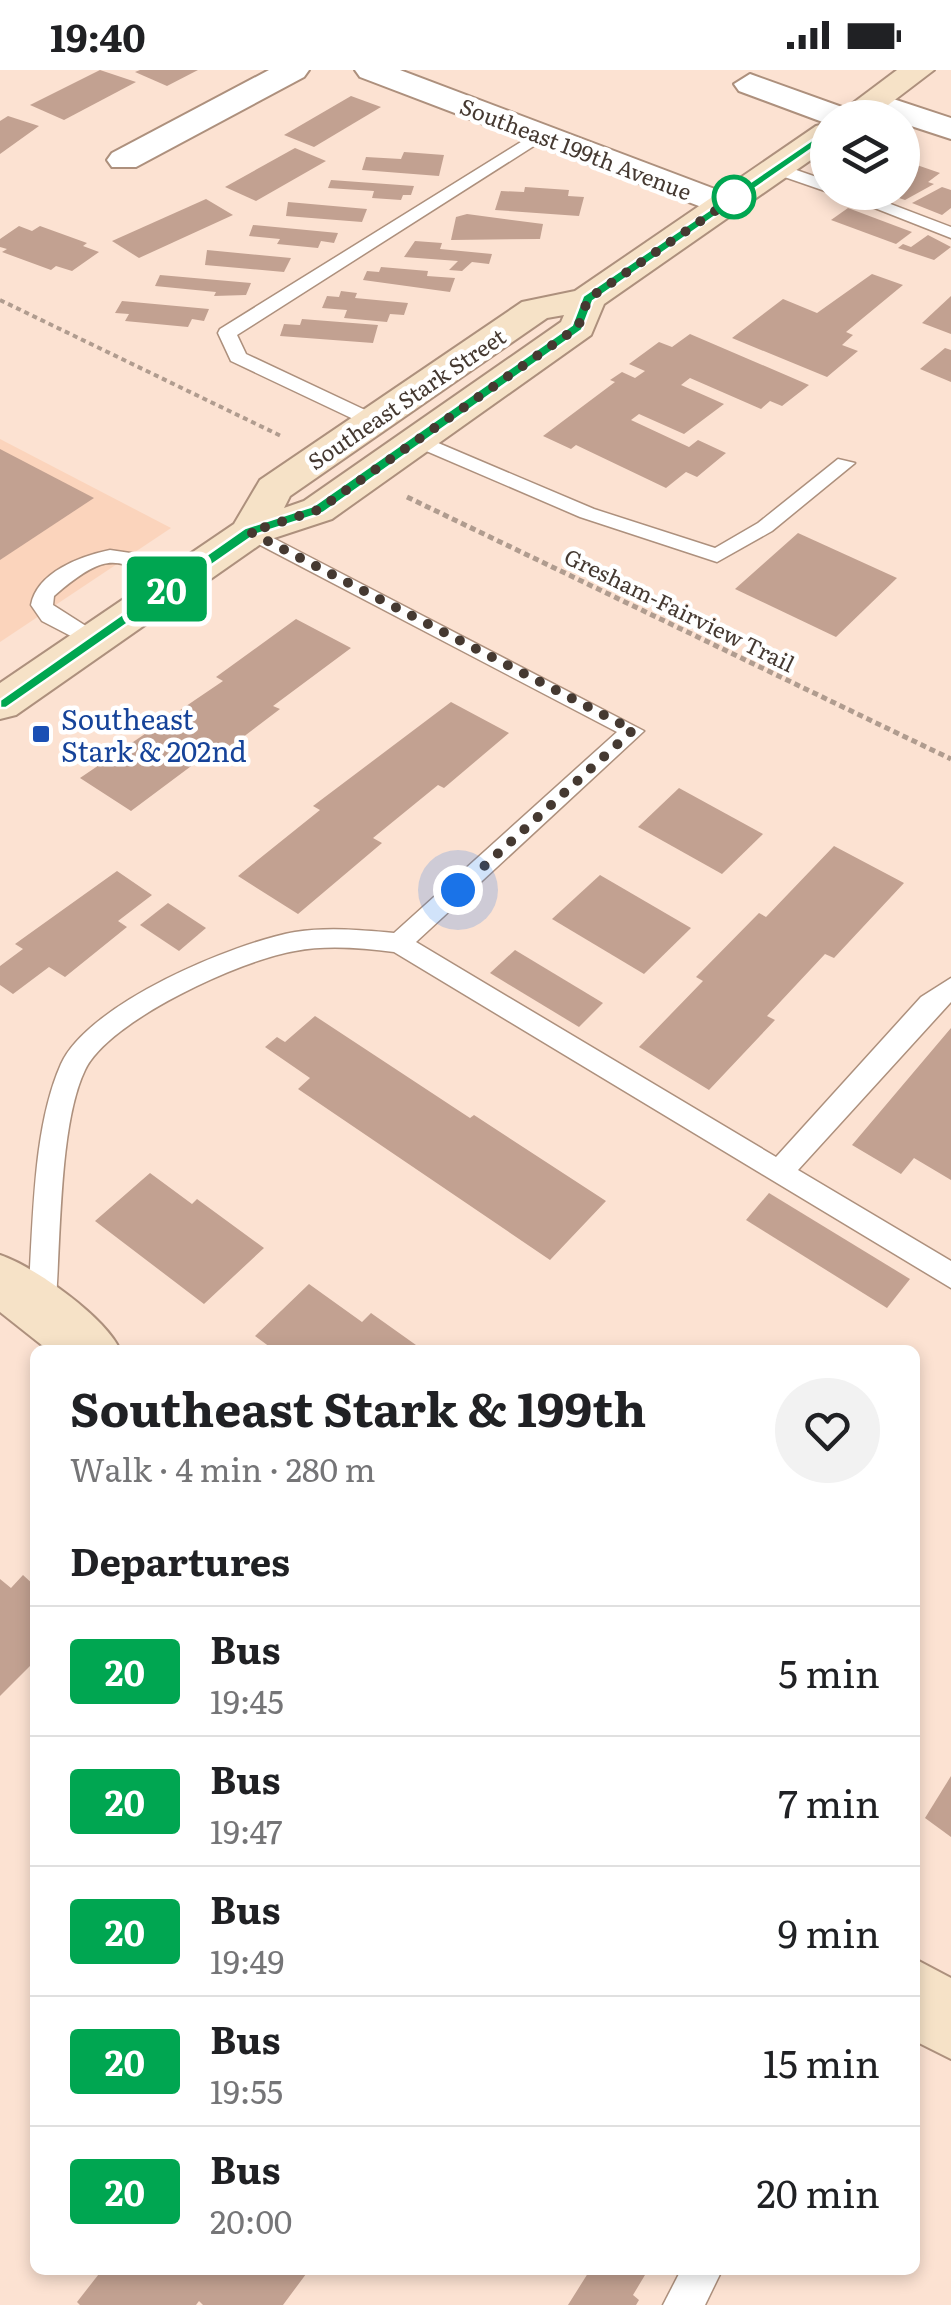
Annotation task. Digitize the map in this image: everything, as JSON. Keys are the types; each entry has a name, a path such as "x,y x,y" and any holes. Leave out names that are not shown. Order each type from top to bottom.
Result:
{"main road":[{"path":"873,100 918,70"},
{"name":"Southeast Stark Street","path":"250,532 274,489 535,310 588,299 810,145"},
{"name":"Southeast Stark Street","path":"0,704 250,532 318,510 578,327 588,299"},
{"path":"21,1296 85,1345"},
{"path":"920,1999 951,2023"}],"street":[{"path":"124,160 293,70"},
{"name":"Southeast 199th Avenue","path":"371,70 724,204"},
{"path":"750,84 810,100"},
{"path":"920,124 951,129"}],"lane":[{"path":"373,421 238,357 227,333 544,135"},
{"path":"776,168 810,180"},
{"path":"890,210 951,233"},
{"path":"417,440 587,513 717,556 764,527 845,463"},
{"path":"250,532 633,730 400,943"},
{"path":"92,640 50,616 42,604 44,594 69,574 93,560 128,553 182,578"},
{"path":"21,1296 73,1063 95,1034 219,966 279,944 340,937 400,943 951,1276"},
{"path":"780,1171 930,1004 951,988"},
{"path":"684,2305 701,2275"}],"path":[{"path":"0,300 283,437"},
{"name":"Gresham-Fairview Trail","path":"394,490 951,759"}],"shaded area":[{"path":"0,439 171,528 0,642"}],"building":[{"path":"100,70 136,82 64,120 30,105"},
{"path":"198,70 167,86 135,72"},
{"path":"351,96 381,107 314,147 284,135"},
{"path":"8,116 39,126 0,154 0,121"},
{"path":"295,148 326,161 256,201 225,187"},
{"path":"404,152 444,155 439,176 362,170 366,157 401,159"},
{"path":"920,166 940,173 928,182 934,184 920,192"},
{"path":"331,180 414,186 411,195 403,195 401,200 372,198 374,191 328,188"},
{"path":"525,187 569,190 568,196 584,197 579,216 495,210 501,191 524,192"},
{"path":"942,187 951,190 951,208 942,215 920,206 920,199"},
{"path":"206,199 233,215 139,258 112,241"},
{"path":"288,202 367,209 362,222 286,216"},
{"path":"845,210 853,210 912,232 896,244 831,220"},
{"path":"467,214 543,224 540,239 451,240 456,217"},
{"path":"253,225 338,233 334,243 321,241 318,248 277,244 280,239 249,236"},
{"path":"19,226 32,231 40,226 87,243 83,246 99,252 72,271 56,266 51,270 2,252 7,249 0,247 0,239"},
{"path":"928,235 951,247 934,260 898,248 903,244 911,247"},
{"path":"415,241 442,243 440,249 492,254 489,264 472,262 462,271 449,270 458,261 404,257"},
{"path":"207,250 291,258 284,272 205,265"},
{"path":"381,267 455,278 450,292 363,280 367,271 379,272"},
{"path":"872,274 903,285 846,332 853,335 842,345 858,351 827,377 732,338 783,299 817,313"},
{"path":"160,275 251,283 246,295 214,296 216,292 155,286"},
{"path":"341,291 357,293 355,298 408,303 404,315 390,314 387,322 344,318 347,310 322,308 327,296 339,297"},
{"path":"951,296 951,334 922,323"},
{"path":"122,301 209,309 204,321 192,319 188,327 125,321 129,314 115,313"},
{"path":"302,319 378,325 373,343 280,336 284,324 300,325"},
{"path":"690,334 809,385 782,406 770,401 761,409 690,378 681,385 724,404 684,434 639,414 631,420 689,447 698,440 726,453 697,477 686,472 666,488 576,445 571,449 543,436 615,382 610,380 622,372 635,378 645,371 629,364 659,342 672,347"},
{"path":"945,348 951,350 951,382 920,369"},
{"path":"0,449 94,498 0,560"},
{"path":"798,533 897,578 836,637 735,589"},
{"path":"296,619 351,648 273,706 280,709 209,763 202,758 131,811 80,778 223,681 216,677"},
{"path":"451,702 509,733 444,788 438,785 373,838 382,843 298,914 238,876 320,810 313,806"},
{"path":"679,788 763,834 722,874 638,827"},
{"path":"834,846 904,883 834,958 825,954 767,1016 775,1020 709,1090 639,1047 703,981 696,977 759,913 766,917"},
{"path":"117,871 152,895 118,921 127,927 65,977 49,967 13,994 0,985 0,966 23,949 15,944"},
{"path":"600,875 691,928 644,974 552,919"},
{"path":"168,903 206,928 179,951 140,925"},
{"path":"515,950 603,1003 579,1027 490,973"},
{"path":"315,1016 606,1201 550,1260 298,1089 310,1078 265,1047 277,1037 285,1042"},
{"path":"951,1028 951,1180 914,1158 901,1174 852,1145"},
{"path":"150,1173 192,1204 197,1199 264,1248 204,1304 95,1221"},
{"path":"769,1193 910,1279 887,1308 746,1220"},
{"path":"309,1284 362,1322 371,1313 416,1345 267,1345 255,1336"},
{"path":"23,1575 30,1581 30,1666 0,1696 0,1579 11,1588"},
{"path":"951,1776 951,1837 925,1818"},
{"path":"98,2275 305,2275 283,2305 77,2302"},
{"path":"587,2275 645,2275 633,2295 639,2300 636,2305 568,2305"}],"bus line":[{"name":"20","path":"0,704 250,532 318,510 578,327 588,299 810,145"}],"place":[{"name":"Southeast Stark & 202nd","path":"41,734"}],"route":[{"path":"458,890 633,730 250,532 318,510 578,327 588,299 741,193 734,197"}]}
